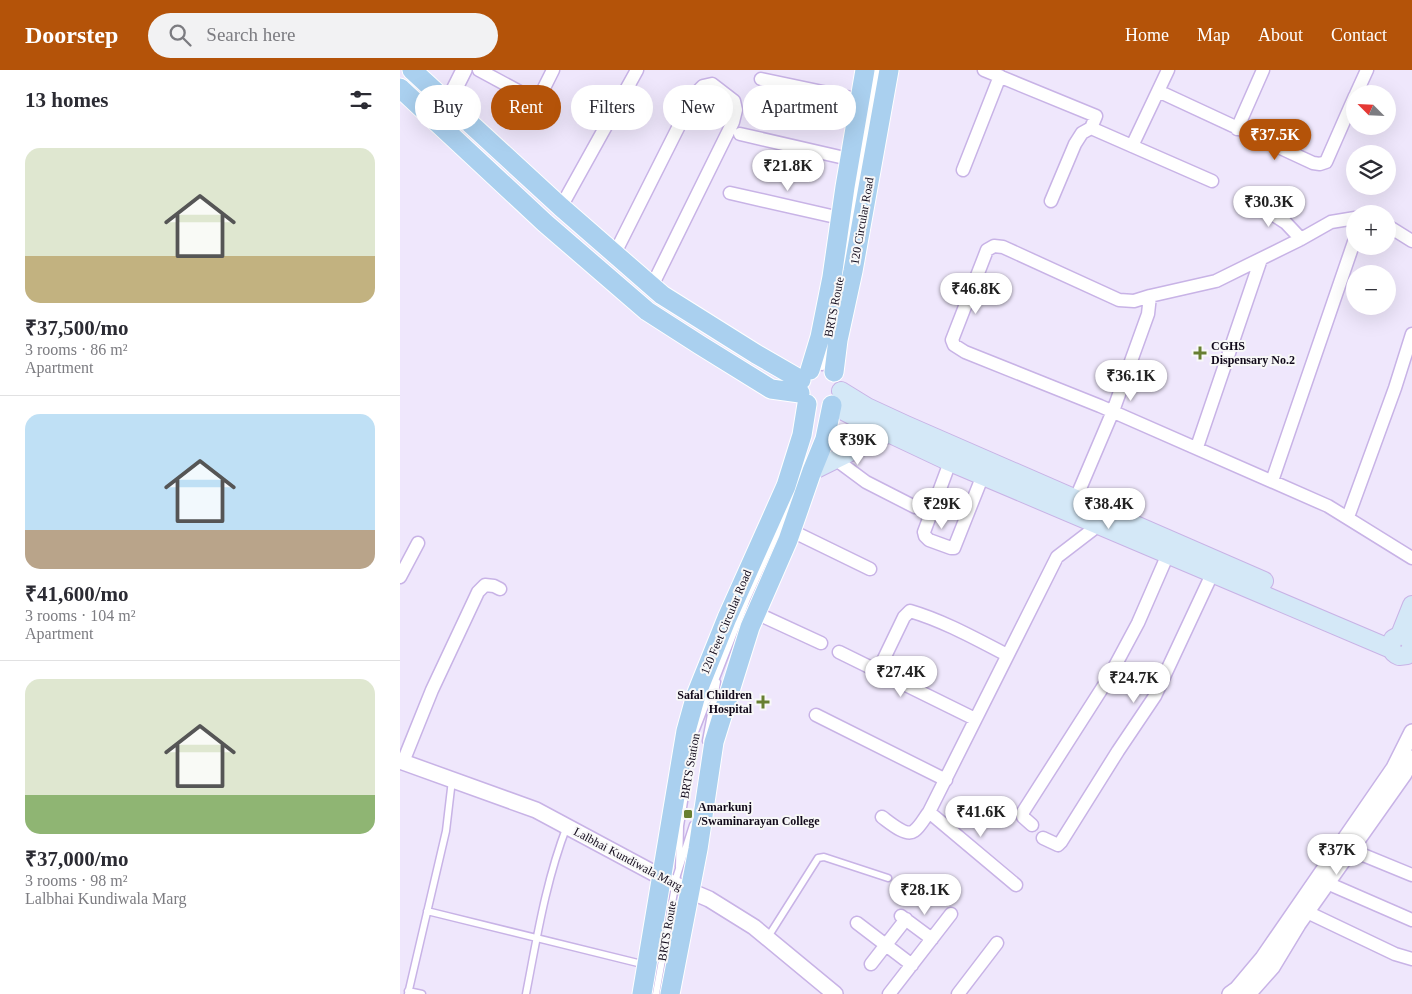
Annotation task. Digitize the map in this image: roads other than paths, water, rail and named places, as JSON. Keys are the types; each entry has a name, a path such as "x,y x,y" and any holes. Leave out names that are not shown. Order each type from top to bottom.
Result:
{"main road":[{"path":"412,70 427,85"},
{"name":"120 Circular Road","path":"812,381 832,277 849,159 865,70"},
{"name":"120 Circular Road","path":"812,381 838,340 853,271 889,70"},
{"path":"400,88 544,223 647,311 771,389 812,381 840,384 837,398 820,409 812,381 756,354 662,295 476,130"},
{"name":"120 Feet Circular Road","path":"670,994 676,885 668,843 686,731 696,695 726,618 786,486 802,435 812,381"},
{"path":"837,398 889,433 950,462 1168,554 1406,647"},
{"path":"837,398 867,407 1076,498 1406,647"},
{"name":"120 Feet Circular Road","path":"642,994 647,965 676,885 731,683 750,627 792,531 812,470 825,439 837,398"},
{"path":"812,470 889,433"},
{"path":"1406,647 1412,605"}],"street":[{"path":"456,85 464,70"},
{"path":"479,70 538,100 553,70"},
{"path":"561,207 637,70"},
{"path":"984,70 1096,116 1091,128 1082,133 1074,144 1050,201"},
{"path":"1132,146 1168,70"},
{"path":"1237,129 1263,70"},
{"path":"1360,85 1367,70"},
{"path":"963,170 1000,76"},
{"path":"761,79 861,100"},
{"path":"615,253 695,94 703,86 712,84 734,101 736,110 733,122 652,286"},
{"path":"1158,91 1237,129 1313,163 1320,164 1326,162 1346,117"},
{"path":"1091,128 1212,181"},
{"path":"740,134 849,159"},
{"path":"730,193 840,218"},
{"path":"1251,200 1286,223 1301,239"},
{"path":"1346,220 1331,222 1301,239 1216,280 1150,296 1134,302 1119,300 994,246 987,250 952,340 954,345 965,352 1197,447 1348,517 1412,558"},
{"path":"1396,231 1412,241"},
{"path":"1272,481 1350,255"},
{"path":"1197,447 1261,259"},
{"path":"1076,498 1113,411 1148,314 1150,296"},
{"path":"1348,517 1395,388 1412,334"},
{"path":"834,459 866,482 915,507"},
{"path":"950,462 924,532 924,536 929,540 954,548 983,475"},
{"path":"882,817 903,830 915,831 929,812 946,780 1057,557 1100,524"},
{"path":"792,531 870,569"},
{"path":"400,577 418,543"},
{"path":"1032,824 1022,817 1023,812 1108,679 1138,623 1168,554"},
{"path":"1043,838 1058,845 1061,842 1155,696 1213,572"},
{"path":"402,762 432,690 478,592 485,585 500,589"},
{"path":"878,671 904,617 910,611 944,624 1007,655"},
{"path":"756,613 821,643"},
{"path":"839,652 975,719"},
{"path":"816,715 946,780"},
{"path":"1230,994 1237,989 1298,918 1351,850 1399,771 1412,732"},
{"path":"1248,994 1272,967 1298,918 1399,771 1412,758"},
{"name":"Lalbhai Kundiwala Marg","path":"402,762 452,778 536,810 676,885 709,899 754,927 835,994"},
{"path":"929,812 1016,885"},
{"path":"1351,850 1412,875"},
{"path":"1327,883 1412,920"},
{"path":"889,994 951,914"},
{"path":"871,964 886,945 903,917 932,938"},
{"path":"1298,918 1412,959"},
{"path":"857,923 912,965"},
{"path":"958,994 998,943"}],"lane":[{"path":"844,256 876,70"},
{"name":"BRTS Route","path":"812,381 827,340"},
{"path":"720,665 747,599 797,488"},
{"name":"BRTS Station","path":"694,735 720,665"},
{"name":"BRTS Station","path":"705,748 720,665"},
{"path":"422,994 408,992 446,830 452,778"},
{"name":"BRTS Station","path":"679,867 680,826 687,781"},
{"name":"BRTS Station","path":"679,867 693,826 694,816"},
{"path":"526,994 556,856 567,826"},
{"path":"767,938 818,858 824,857 888,878"},
{"name":"BRTS Route","path":"656,994 679,867"},
{"path":"427,911 647,965"}],"place":[{"name":"CGHS Dispensary No.2","path":"1200,353"},
{"name":"Safal Children Hospital","path":"763,702"},
{"name":"Amarkunj /Swaminarayan College","path":"688,814"}]}
